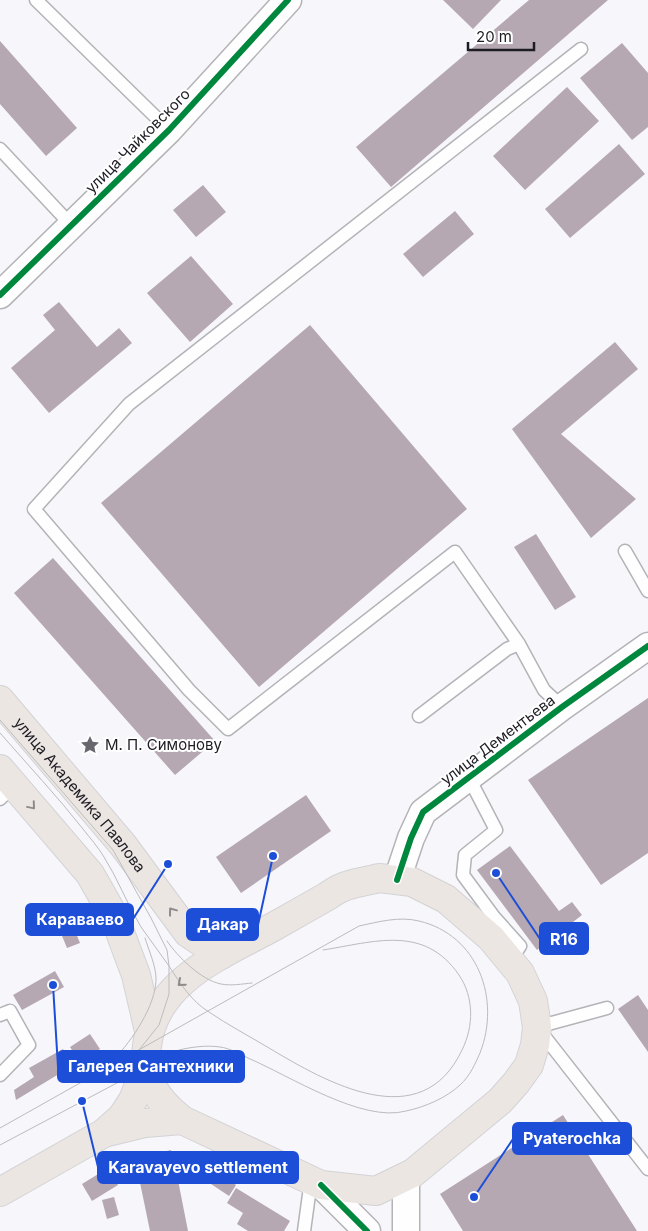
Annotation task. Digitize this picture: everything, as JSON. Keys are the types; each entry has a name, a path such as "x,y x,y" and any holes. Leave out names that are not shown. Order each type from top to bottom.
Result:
{"main road":[{"name":"улица Академика Павлова","path":"0,700 122,845 188,933 220,955"},
{"path":"5,784 90,874 115,918 136,975 149,1032"},
{"path":"379,878 397,880 412,882 446,899 491,938 520,973 533,1001 537,1027 535,1045 529,1065 500,1101 413,1174 376,1191 316,1182 182,1120 164,1105 152,1086 146,1067 146,1054 149,1032 155,1014 169,994 195,971 220,955 344,886 379,878"},
{"path":"0,1192 104,1133 122,1117 133,1100 146,1067"},
{"path":"104,1133 145,1122 182,1120"}],"street":[{"name":"улица Чайковского","path":"0,294 169,130 288,0"},
{"name":"улица Дементьева","path":"397,880 412,838 424,812 562,707 648,646"},
{"path":"406,1178 406,1231"},
{"path":"316,1182 367,1231"}],"lane":[{"path":"36,0 169,130"},
{"path":"562,707 544,690 519,644 455,552 228,729 189,690 34,509 129,404 581,49"},
{"path":"0,149 72,226"},
{"path":"625,551 648,591"},
{"path":"420,716 507,649 519,644"},
{"path":"469,778 496,830 465,855 463,875 494,917 520,946 510,961"},
{"path":"607,1008 537,1027 648,1169"},
{"path":"0,1015 10,1011 29,1045 0,1075"},
{"path":"304,1231 316,1182"}],"building":[{"path":"443,0 501,0 473,29"},
{"path":"529,0 608,0 391,187 356,147"},
{"path":"0,41 77,128 46,156 0,104"},
{"path":"622,43 648,73 648,127 632,140 580,78"},
{"path":"567,87 599,121 525,190 493,156"},
{"path":"619,144 645,174 570,238 545,209"},
{"path":"203,185 226,212 196,237 173,210"},
{"path":"455,211 474,234 423,277 403,254"},
{"path":"191,256 233,304 190,342 147,293"},
{"path":"59,302 97,347 119,328 132,343 49,413 11,368 55,330 43,315"},
{"path":"310,325 467,509 259,687 101,503"},
{"path":"615,342 638,369 561,434 636,499 591,538 512,429"},
{"path":"536,534 576,597 555,610 514,547"},
{"path":"53,558 215,741 175,775 14,593"},
{"path":"648,698 648,853 601,885 528,780"},
{"path":"306,795 331,831 241,893 216,857"},
{"path":"510,846 559,911 572,902 582,915 537,950 477,870"},
{"path":"73,926 80,943 67,948 60,931"},
{"path":"55,971 64,987 22,1010 13,995"},
{"path":"638,995 648,1010 648,1052 618,1009"},
{"path":"90,1034 100,1049 79,1061 70,1047"},
{"path":"63,1049 72,1066 16,1100 14,1090 34,1077 29,1068"},
{"path":"563,1115 637,1231 463,1231 440,1194"},
{"path":"171,1150 173,1163 152,1167 150,1155"},
{"path":"175,1165 188,1231 150,1231 138,1173"},
{"path":"210,1167 236,1185 229,1196 202,1178"},
{"path":"108,1168 118,1185 92,1201 82,1184"},
{"path":"236,1188 290,1221 284,1231 248,1231 237,1224 243,1213 227,1203"},
{"path":"114,1197 119,1215 107,1219 102,1200"}],"tram line":[{"path":"0,720 113,850 167,950 169,994 159,1025 115,1080"},
{"path":"0,733 97,846 141,927 186,991 203,1008 292,1061 344,1087 372,1094 398,1097 423,1091 444,1076 466,1041 471,1012 464,984 445,959 430,948 397,940 361,943 323,950"},
{"path":"0,1128 359,926 404,919 419,921 439,928 456,940 470,955 480,972 488,1012 486,1032 480,1053 464,1081 442,1098 420,1107 388,1113 369,1110 326,1096 231,1050 215,1046 199,1047 179,1050 0,1145"},
{"path":"114,1059 128,1043 142,1022 155,989 155,969 145,938"},
{"path":"167,941 191,967 213,982 229,985 252,983"}],"cycle path":[{"path":"0,295 169,130 288,0"},
{"path":"397,880 411,838 423,812 562,707 648,646"},
{"path":"321,1185 367,1231"}],"place":[{"name":"М. П. Симонову","path":"90,745"},
{"name":"Дакар","path":"273,856"},
{"name":"Караваево","path":"168,864"},
{"name":"R16","path":"496,873"},
{"name":"Галерея Сантехники","path":"53,985"},
{"name":"Karavayevo settlement","path":"82,1101"},
{"name":"Pyaterochka","path":"474,1197"}]}
